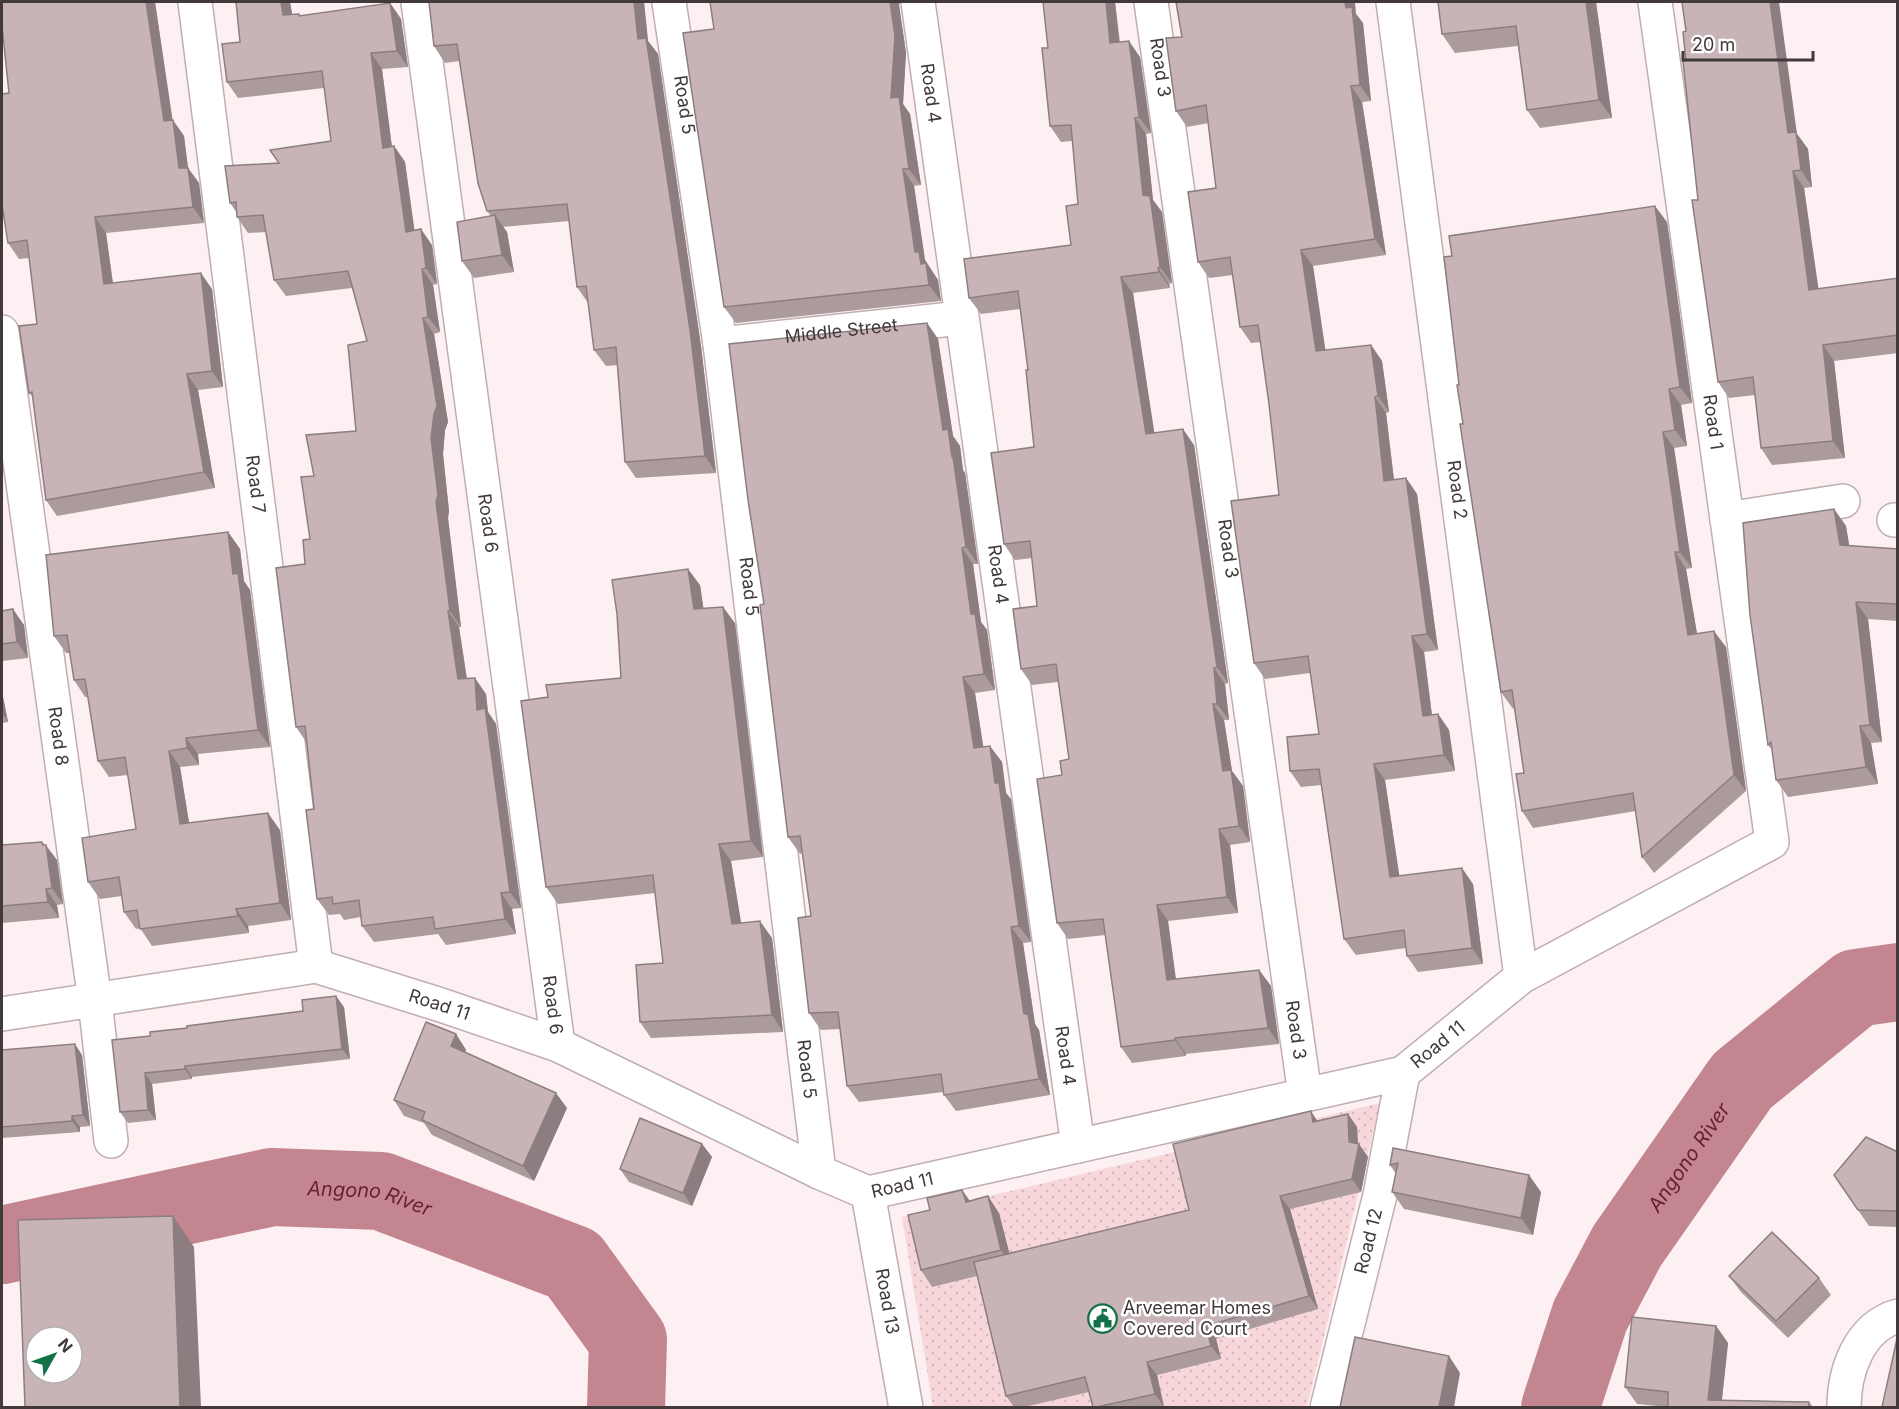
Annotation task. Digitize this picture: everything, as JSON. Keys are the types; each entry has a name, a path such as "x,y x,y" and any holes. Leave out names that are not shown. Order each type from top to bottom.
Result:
{"street":[{"name":"Road 7","path":"195,2 316,966"},
{"name":"Road 6","path":"418,2 558,1045"},
{"name":"Road 5","path":"669,2 720,344 819,1172"},
{"name":"Road 4","path":"918,2 1078,1146"},
{"name":"Road 3","path":"1151,2 1305,1095"},
{"name":"Road 2","path":"1393,2 1521,977"},
{"name":"Road 1","path":"1655,2 1772,842"},
{"name":"Middle Street","path":"720,344 961,318"},
{"name":"Road 8","path":"2,332 95,1001 111,1141"},
{"path":"1727,519 1843,501"},
{"name":"Road 11","path":"2,1014 316,966 558,1045 819,1172 868,1193 1403,1073 1521,977 1772,842"},
{"name":"Road 12","path":"1327,1407 1380,1195 1403,1073"},
{"name":"Road 13","path":"868,1193 906,1407"},
{"path":"1844,1407 1844,1389 1852,1359 1866,1335 1892,1318"}],"shaded area":[{"path":"1380,1103 1307,1407 933,1407 902,1217"}],"building":[{"path":"2,2 146,2 164,121 173,120 179,168 188,168 193,207 95,217 104,284 201,273 212,371 187,374 204,472 46,500 32,392 29,393 19,326 37,324 27,240 8,243 2,205 2,94 9,93 2,26"},
{"path":"236,2 281,2 283,15 299,14 299,16 390,3 397,51 371,53 383,148 394,146 406,232 421,229 426,268 422,269 428,317 423,318 437,406 431,438 438,495 436,502 450,611 448,611 458,679 475,678 477,710 485,708 510,892 501,893 505,919 435,929 433,917 362,926 359,900 333,904 332,897 317,899 306,810 314,809 305,726 296,727 276,568 305,564 303,540 310,539 301,477 314,476 306,435 356,431 348,345 367,341 348,271 274,280 263,215 237,217 236,202 230,203 225,166 279,163 270,150 331,141 322,71 227,82 222,44 240,42"},
{"path":"429,2 634,2 638,39 646,38 690,330 705,456 625,462 616,347 594,350 586,286 577,287 567,204 487,211 478,183 457,44 434,46"},
{"path":"710,2 890,2 895,36 891,98 899,97 909,169 903,169 915,252 919,252 921,264 926,263 929,285 724,307 683,33 714,29"},
{"path":"1043,2 1106,2 1110,43 1129,41 1139,117 1135,118 1143,195 1150,196 1160,267 1159,272 1121,277 1146,434 1183,429 1217,667 1214,668 1217,704 1213,704 1223,771 1231,770 1239,826 1219,829 1227,897 1157,905 1167,980 1259,970 1268,1028 1175,1038 1175,1040 1121,1047 1103,919 1057,923 1037,779 1062,775 1060,761 1069,759 1056,664 1021,669 1013,609 1037,606 1030,541 1004,544 991,453 1034,447 1026,370 1028,370 1018,291 969,298 964,259 1071,245 1066,206 1078,204 1071,125 1050,126 1042,48 1048,48"},
{"path":"1176,2 1345,2 1346,8 1352,7 1360,85 1351,86 1375,239 1301,250 1316,351 1371,345 1378,396 1375,397 1384,481 1406,478 1427,634 1412,636 1423,716 1438,714 1444,755 1374,764 1390,877 1462,868 1472,948 1407,956 1404,930 1344,939 1319,769 1290,771 1287,737 1319,734 1308,656 1254,663 1231,501 1279,495 1269,404 1258,325 1240,327 1230,257 1198,262 1188,192 1216,188 1206,105 1176,111 1166,38 1182,37"},
{"path":"1438,2 1586,2 1599,100 1527,110 1516,26 1442,34"},
{"path":"1682,2 1770,2 1788,133 1796,132 1801,170 1793,171 1809,290 1898,278 1898,335 1823,345 1833,441 1761,448 1753,377 1718,382 1692,200 1698,200 1683,61 1686,61 1683,32 1686,31"},
{"path":"1655,206 1680,387 1669,389 1675,430 1663,432 1680,552 1675,552 1688,635 1714,631 1734,775 1642,857 1633,793 1522,811 1516,774 1524,773 1512,690 1501,692 1460,424 1463,424 1444,257 1452,256 1449,236"},
{"path":"495,215 502,255 462,261 457,222"},
{"path":"927,323 943,430 948,429 953,457 966,547 962,548 971,614 975,614 984,674 963,677 974,748 990,746 995,783 999,783 1019,926 1011,927 1024,1014 1028,1014 1039,1079 944,1095 941,1074 847,1086 838,1012 809,1013 798,918 811,916 800,836 788,837 760,605 764,604 748,500 729,344"},
{"path":"1834,509 1840,545 1898,549 1898,604 1856,602 1870,725 1860,726 1866,767 1776,780 1771,742 1768,745 1750,615 1743,523"},
{"path":"228,532 233,574 238,573 258,730 186,738 187,748 169,751 180,824 268,813 280,903 236,909 238,916 140,929 137,910 124,912 119,877 88,882 82,838 136,829 125,757 98,761 85,679 74,680 67,635 54,636 46,555"},
{"path":"688,569 694,609 723,607 751,841 719,844 732,924 760,921 772,1015 640,1022 636,965 663,963 653,875 546,887 521,701 548,697 546,685 621,678 617,614 612,580"},
{"path":"13,609 17,642 2,644 2,611"},
{"path":"42,842 46,845 52,888 46,889 48,902 2,906 2,845"},
{"path":"336,996 342,1049 185,1066 185,1069 145,1073 148,1110 120,1112 112,1040 150,1036 150,1032 187,1028 187,1026 303,1011 302,1000"},
{"path":"426,1022 456,1034 451,1046 556,1093 523,1166 422,1120 425,1112 394,1100"},
{"path":"75,1044 83,1115 72,1116 72,1121 2,1127 2,1050"},
{"path":"1311,1111 1313,1122 1348,1114 1349,1142 1359,1144 1352,1179 1280,1196 1309,1296 1206,1326 1211,1346 1147,1362 1155,1394 1093,1407 1085,1377 1006,1396 974,1262 1189,1210 1173,1144"},
{"path":"640,1118 702,1144 683,1193 620,1169"},
{"path":"1866,1137 1898,1152 1898,1211 1858,1210 1834,1175"},
{"path":"1393,1148 1529,1175 1521,1218 1392,1192 1398,1163 1390,1165"},
{"path":"962,1190 966,1202 988,1196 1001,1250 921,1270 908,1215 930,1210 927,1198"},
{"path":"173,1216 180,1407 25,1407 24,1385 84,1385 84,1325 24,1325 24,1380 18,1220"},
{"path":"1772,1232 1819,1278 1776,1321 1729,1276"},
{"path":"1632,1317 1716,1326 1708,1400 1809,1402 1809,1407 1668,1407 1668,1392 1625,1387"},
{"path":"1898,1334 1898,1407 1882,1407"},
{"path":"1355,1337 1449,1356 1439,1407 1340,1407"}],"waterway":[{"name":"Angono River","path":"1560,1408 1590,1316 1627,1246 1742,1081 1856,988 1898,982"},
{"name":"Angono River","path":"2,1245 272,1187 381,1191 573,1264 628,1340 626,1408"}],"place":[{"name":"Arveemar Homes Covered Court","path":"1102,1318"}]}
